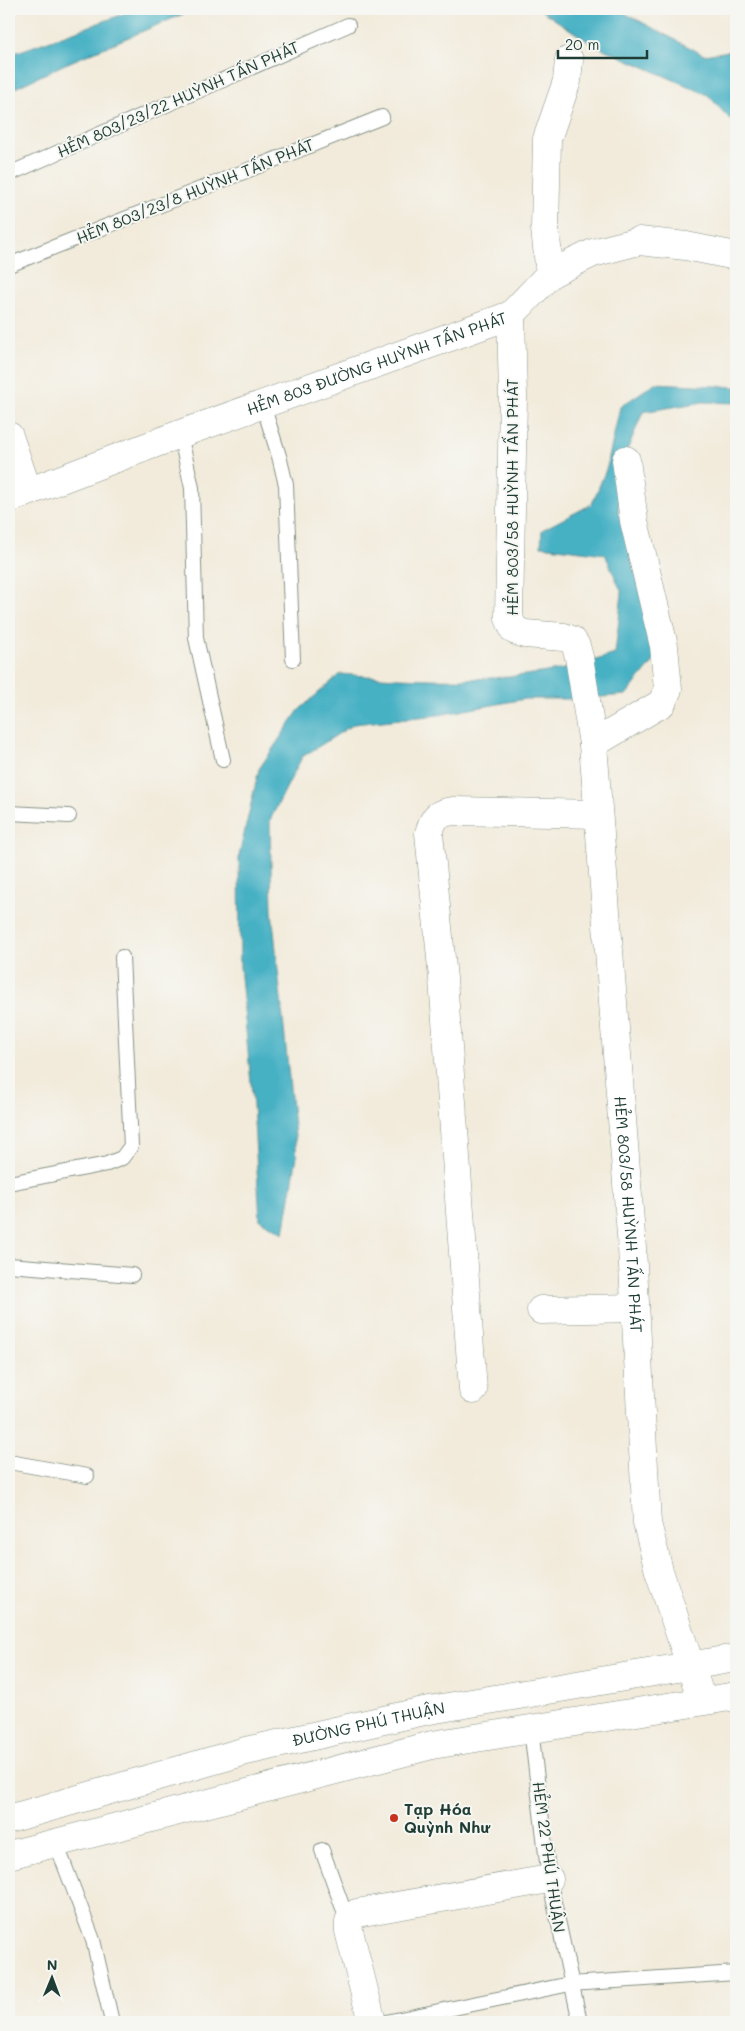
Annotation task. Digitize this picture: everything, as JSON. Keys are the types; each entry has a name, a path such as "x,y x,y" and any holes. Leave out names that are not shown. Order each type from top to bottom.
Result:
{"street":[{"path":"550,274 545,229 547,139 567,82 569,60"},
{"name":"HẺM 803 ĐƯỜNG HUỲNH TẤN PHÁT","path":"19,496 180,434 511,315 550,274 593,253 639,241 686,246 736,256"},
{"name":"HẺM 803/58 HUỲNH TẤN PHÁT","path":"511,315 513,397 509,618 514,630 525,634 564,637 572,640 579,657 591,732 598,814 635,1308 647,1523 659,1571 702,1701"},
{"path":"9,436 19,496"},
{"path":"591,732 662,703 668,689 664,646 634,521 626,460"},
{"path":"473,1390 443,978 429,833 433,822 441,813 454,811 598,814"},
{"path":"541,1310 635,1308"},
{"name":"ĐƯỜNG PHÚ THUẬN","path":"9,1819 246,1751 284,1742 424,1711 736,1658"},
{"name":"ĐƯỜNG PHÚ THUẬN","path":"9,1855 432,1745 736,1696"},
{"path":"372,2022 348,1922 351,1916 357,1913 549,1879"}],"lane":[{"name":"HẺM 803/23/22 HUỲNH TẤN PHÁT","path":"9,174 348,25"},
{"name":"HẺM 803/23/8 HUỲNH TẤN PHÁT","path":"9,265 382,117"},
{"path":"263,405 286,485 293,659"},
{"path":"180,434 192,488 196,638 223,760"},
{"path":"9,813 69,816"},
{"path":"9,1183 106,1164 122,1158 130,1146 122,957"},
{"path":"9,1265 132,1275"},
{"path":"9,1462 87,1476"},
{"name":"HẺM 22 PHÚ THUẬN","path":"531,1729 549,1879 570,1984 580,2022"},
{"path":"56,1843 93,1940 112,2022"},
{"path":"322,1850 348,1922"},
{"path":"386,2022 570,1984 736,1973"}],"water":[{"path":"131,9 195,9 63,65 9,91 9,55 121,15"},
{"path":"539,9 617,9 704,55 736,50 736,126 708,95 592,44"},
{"path":"655,383 736,387 736,403 703,402 643,412 625,455 618,512 632,554 659,655 626,695 577,699 525,699 438,715 354,724 302,757 270,820 272,911 297,1156 284,1233 260,1220 253,1105 240,966 239,856 259,769 299,710 340,674 420,679 473,679 561,670 615,654 622,593 605,554 541,546 542,530 592,504 607,467 620,407"}],"place":[{"name":"Tạp Hóa Quỳnh Như","path":"394,1818"}]}
